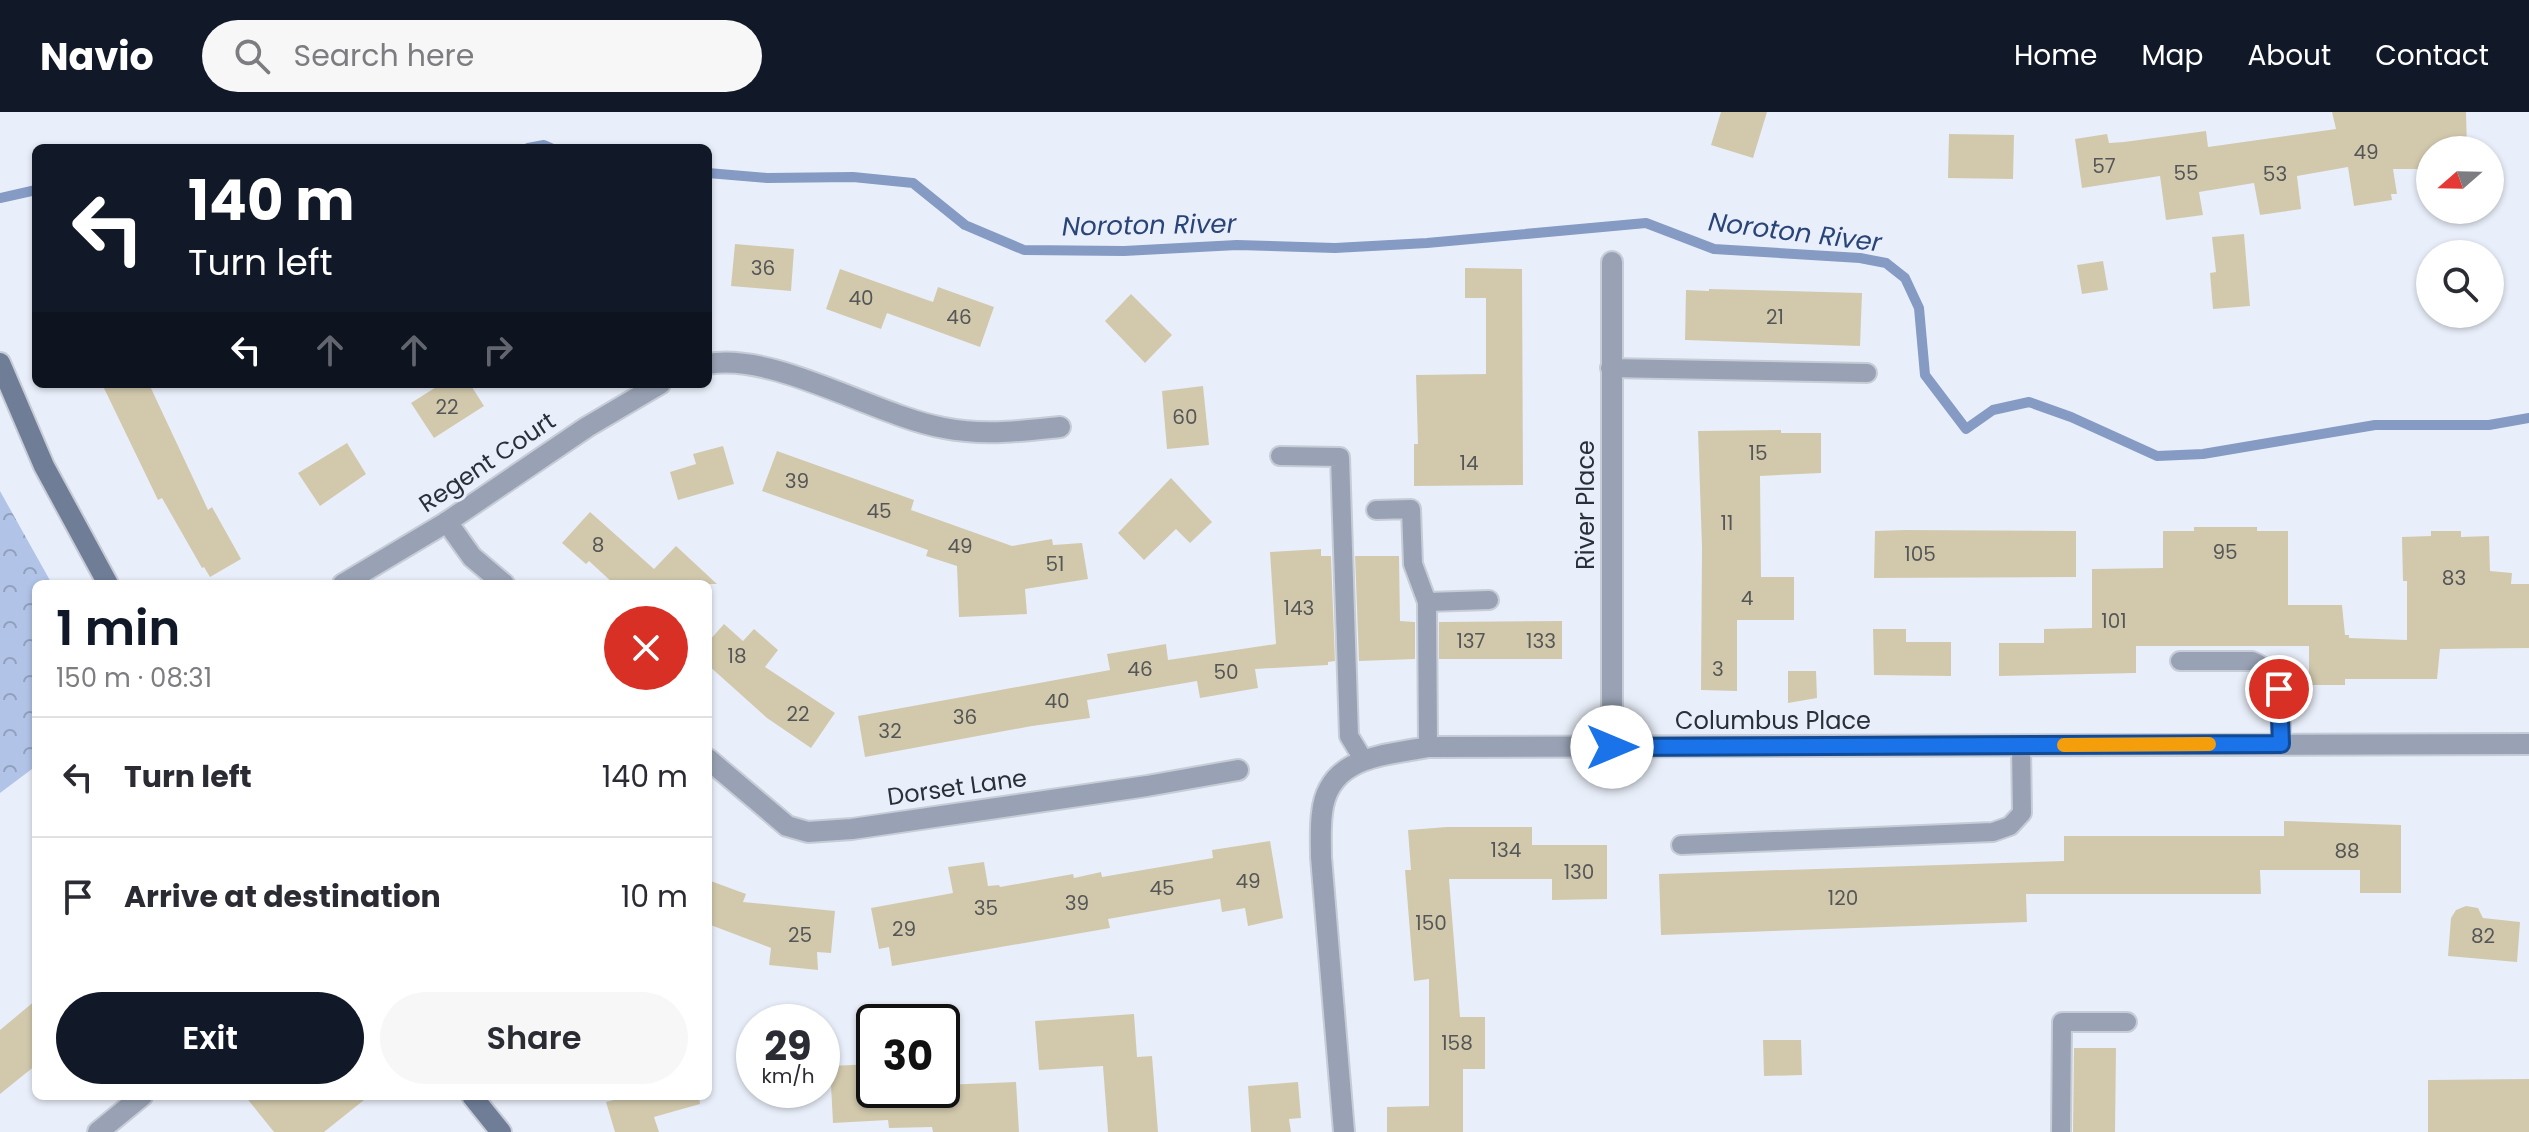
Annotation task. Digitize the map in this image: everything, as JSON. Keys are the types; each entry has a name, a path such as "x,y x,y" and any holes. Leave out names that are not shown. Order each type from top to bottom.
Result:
{"street":[{"name":"River Place","path":"1612,262 1612,747"},
{"path":"0,363 44,466 106,580"},
{"path":"712,363 754,366 942,428 995,434 1060,427"},
{"name":"Regent Court","path":"350,580 447,522 587,427 653,388"},
{"path":"447,522 472,557 499,580"},
{"name":"Columbus Place","path":"1344,1132 1321,857 1322,813 1326,792 1340,772 1363,759 1428,747 2529,744"},
{"name":"Dorset Lane","path":"712,762 787,826 808,832 852,829 1238,770"},
{"path":"98,1132 137,1100"},
{"path":"475,1100 501,1132"}],"lane":[{"path":"1610,368 1867,373"},
{"path":"1280,456 1340,457 1349,736 1363,759"},
{"path":"1376,510 1411,509 1413,564 1427,602 1428,747"},
{"path":"1427,602 1489,600"},
{"path":"2180,661 2252,661 2260,664 2272,674 2279,689 2281,744"},
{"path":"1681,845 1993,832 2010,826 2022,813 2021,745"},
{"path":"2061,1132 2062,1022 2127,1022"}],"green space":[{"path":"0,491 50,580 32,580 32,769 0,793"}],"building":[{"path":"1721,112 1767,112 1753,158 1711,145"},
{"path":"2332,112 2466,112 2467,136 2416,136 2416,169 2393,169 2397,194 2391,194 2392,200 2354,206 2348,167 2297,176 2301,209 2260,215 2254,183 2199,192 2203,215 2166,220 2160,176 2082,188 2075,139 2107,134 2109,143 2206,131 2208,147 2336,129"},
{"path":"1949,134 2014,135 2013,179 1948,178"},
{"path":"2244,234 2250,306 2213,309 2210,273 2216,272 2212,237"},
{"path":"735,244 794,249 791,291 731,286"},
{"path":"2103,261 2108,290 2082,294 2077,265"},
{"path":"1465,268 1522,269 1523,485 1414,486 1414,444 1418,444 1416,375 1486,374 1486,298 1465,298"},
{"path":"840,269 933,302 938,287 994,307 980,347 887,313 881,329 826,309"},
{"path":"1686,290 1862,293 1860,346 1685,340"},
{"path":"1131,294 1172,335 1145,363 1105,321"},
{"path":"1203,386 1209,445 1167,449 1162,391"},
{"path":"104,388 151,388 208,510 212,507 241,559 210,577 162,498 158,500"},
{"path":"435,388 473,388 484,406 434,438 411,403"},
{"path":"1781,430 1781,433 1821,433 1821,473 1760,476 1761,577 1794,577 1794,620 1737,620 1737,691 1701,690 1702,547 1698,431"},
{"path":"347,443 366,474 320,506 298,473"},
{"path":"723,446 734,484 678,500 670,472 696,464 693,454"},
{"path":"777,451 914,500 911,510 1012,546 1052,539 1053,545 1082,543 1088,579 1025,589 1027,614 959,617 957,566 926,556 928,550 762,491"},
{"path":"1171,478 1212,522 1190,543 1176,529 1144,560 1118,533"},
{"path":"590,512 654,569 676,546 717,584 712,584 712,580 610,580 562,543"},
{"path":"2194,527 2257,527 2257,531 2288,531 2288,605 2342,605 2345,635 2349,638 2407,640 2407,581 2403,581 2402,537 2431,536 2431,531 2461,531 2461,537 2489,536 2490,571 2512,573 2511,584 2529,584 2529,648 2440,649 2437,679 2345,679 2345,685 2309,685 2309,646 2136,646 2136,673 1999,676 1999,643 2044,643 2044,629 2092,628 2092,569 2163,568 2163,531 2194,531"},
{"path":"1875,531 2076,531 2076,577 1874,578"},
{"path":"1321,549 1321,556 1331,556 1335,661 1328,662 1328,665 1255,669 1258,688 1200,698 1197,681 1087,700 1090,718 865,757 858,716 1110,670 1107,654 1166,644 1168,660 1276,644 1270,552"},
{"path":"1355,556 1399,556 1400,621 1415,622 1415,659 1359,661"},
{"path":"1562,621 1562,659 1439,659 1439,622"},
{"path":"724,624 743,641 754,629 778,650 765,667 835,713 811,748 767,718 712,669 712,638"},
{"path":"1873,629 1906,629 1906,642 1951,642 1951,676 1874,675"},
{"path":"1788,671 1816,671 1817,698 1788,703"},
{"path":"2284,821 2401,825 2401,893 2360,893 2360,870 2260,870 2261,894 2026,894 2027,922 1661,935 1659,874 2064,861 2064,836 2284,836"},
{"path":"1532,827 1532,845 1607,845 1607,899 1552,900 1552,879 1449,879 1460,1017 1485,1017 1485,1069 1463,1069 1463,1132 1387,1132 1387,1107 1429,1106 1429,979 1414,981 1405,870 1411,870 1408,830"},
{"path":"1270,841 1283,918 1248,926 1245,908 1222,912 1220,899 1108,919 1110,928 892,966 889,947 879,949 871,908 953,893 948,867 984,862 988,886 1000,887 1073,874 1074,878 1101,872 1102,877 1213,858 1212,850"},
{"path":"712,881 746,894 743,902 835,911 831,953 817,952 818,970 769,965 771,948 712,926"},
{"path":"2466,906 2478,908 2483,918 2520,922 2517,962 2448,956 2451,918 2456,910"},
{"path":"32,1003 32,1068 0,1094 0,1030"},
{"path":"1134,1014 1137,1057 1152,1056 1158,1132 1108,1132 1103,1066 1039,1070 1035,1021"},
{"path":"1763,1040 1801,1040 1802,1075 1764,1076"},
{"path":"2074,1048 2116,1048 2115,1132 2073,1132"},
{"path":"856,1065 856,1108 960,1108 960,1084 1016,1082 1019,1132 933,1132 932,1127 889,1128 888,1120 833,1123 832,1108 840,1108 840,1066"},
{"path":"2529,1079 2529,1132 2428,1132 2428,1080"},
{"path":"1298,1082 1301,1118 1289,1119 1291,1132 1251,1132 1248,1086"},
{"path":"248,1100 364,1100 324,1132 274,1132"},
{"path":"700,1100 700,1104 654,1117 659,1132 615,1132 606,1102"}],"waterway":[{"name":"Noroton River","path":"712,173 767,178 853,177 913,183 965,225 1024,250 1124,251 1237,245 1335,248 1646,223 1714,249 1860,258 1886,263 1905,278 1919,308 1925,375 1966,429 1993,410 2029,402 2071,417 2157,456 2203,454 2375,425 2489,425 2529,418"},
{"name":"Noroton River","path":"0,198 32,191"}],"slow traffic":[{"path":"2064,745 2209,744"}],"route":[{"path":"1612,747 2281,744 2279,689"}]}
